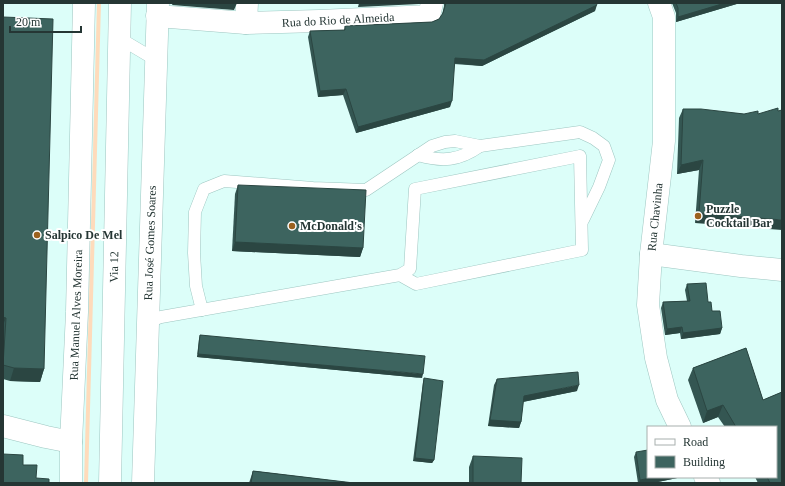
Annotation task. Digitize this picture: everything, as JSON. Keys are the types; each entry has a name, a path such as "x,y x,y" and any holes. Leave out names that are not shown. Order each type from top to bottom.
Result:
{"street":[{"name":"Rua Manuel Alves Moreira","path":"71,483 71,442 77,312 84,3"},
{"name":"Via 12","path":"110,483 120,3"},
{"name":"Rua Chavinha","path":"659,3 664,17 664,141 651,254 648,305 656,358 667,400 680,426"},
{"name":"Rua do Rio de Almeida","path":"158,10 246,13 319,21 431,9"},
{"name":"Rua José Gomes Soares","path":"143,483 158,10"},
{"path":"651,254 782,270"},
{"path":"3,426 71,442"}],"lane":[{"path":"119,38 156,60"},
{"path":"202,310 196,286 194,233 195,212 204,189 224,181 313,188 366,190 432,146 445,142 456,141 480,146 580,132 593,138 604,146 609,160 582,224"},
{"path":"418,155 432,160 448,160 470,154 480,146"},
{"path":"148,322 161,317 400,275 410,269 415,188 580,156 582,250 416,284 400,275"}],"shaded area":[{"path":"97,3 101,3 88,483 84,483"}],"building":[{"path":"446,3 596,3 597,5 484,60 455,58 452,101 358,127 346,89 320,91 310,31 345,30 345,26 432,22 439,19 443,13"},
{"path":"676,3 725,3 678,17 678,8"},
{"path":"3,17 53,19 44,369 14,368 3,365 6,318 3,317"},
{"path":"778,108 778,111 782,110 782,220 699,213 703,160 681,165 683,109 701,109 744,114 758,111 758,114"},
{"path":"238,185 366,190 363,248 235,242"},
{"path":"706,283 708,302 711,302 712,311 720,311 722,328 683,333 682,327 667,329 663,302 690,301 687,284"},
{"path":"200,335 425,356 423,374 198,354"},
{"path":"746,348 763,400 782,392 782,483 770,483 768,478 777,478 777,426 735,426 723,405 707,411 693,368"},
{"path":"578,372 579,385 524,396 521,422 490,420 497,379"},
{"path":"424,378 443,381 434,460 415,458"},
{"path":"647,450 647,478 651,478 640,480 636,452"},
{"path":"3,454 23,455 23,465 37,465 36,478 49,479 49,483 3,483"},
{"path":"473,456 522,458 521,483 473,483"},
{"path":"253,471 354,483 251,483"}],"place":[{"name":"Puzzle Cocktail Bar","path":"698,216"},
{"name":"McDonald's","path":"292,226"},
{"name":"Salpico De Mel","path":"37,235"}]}
